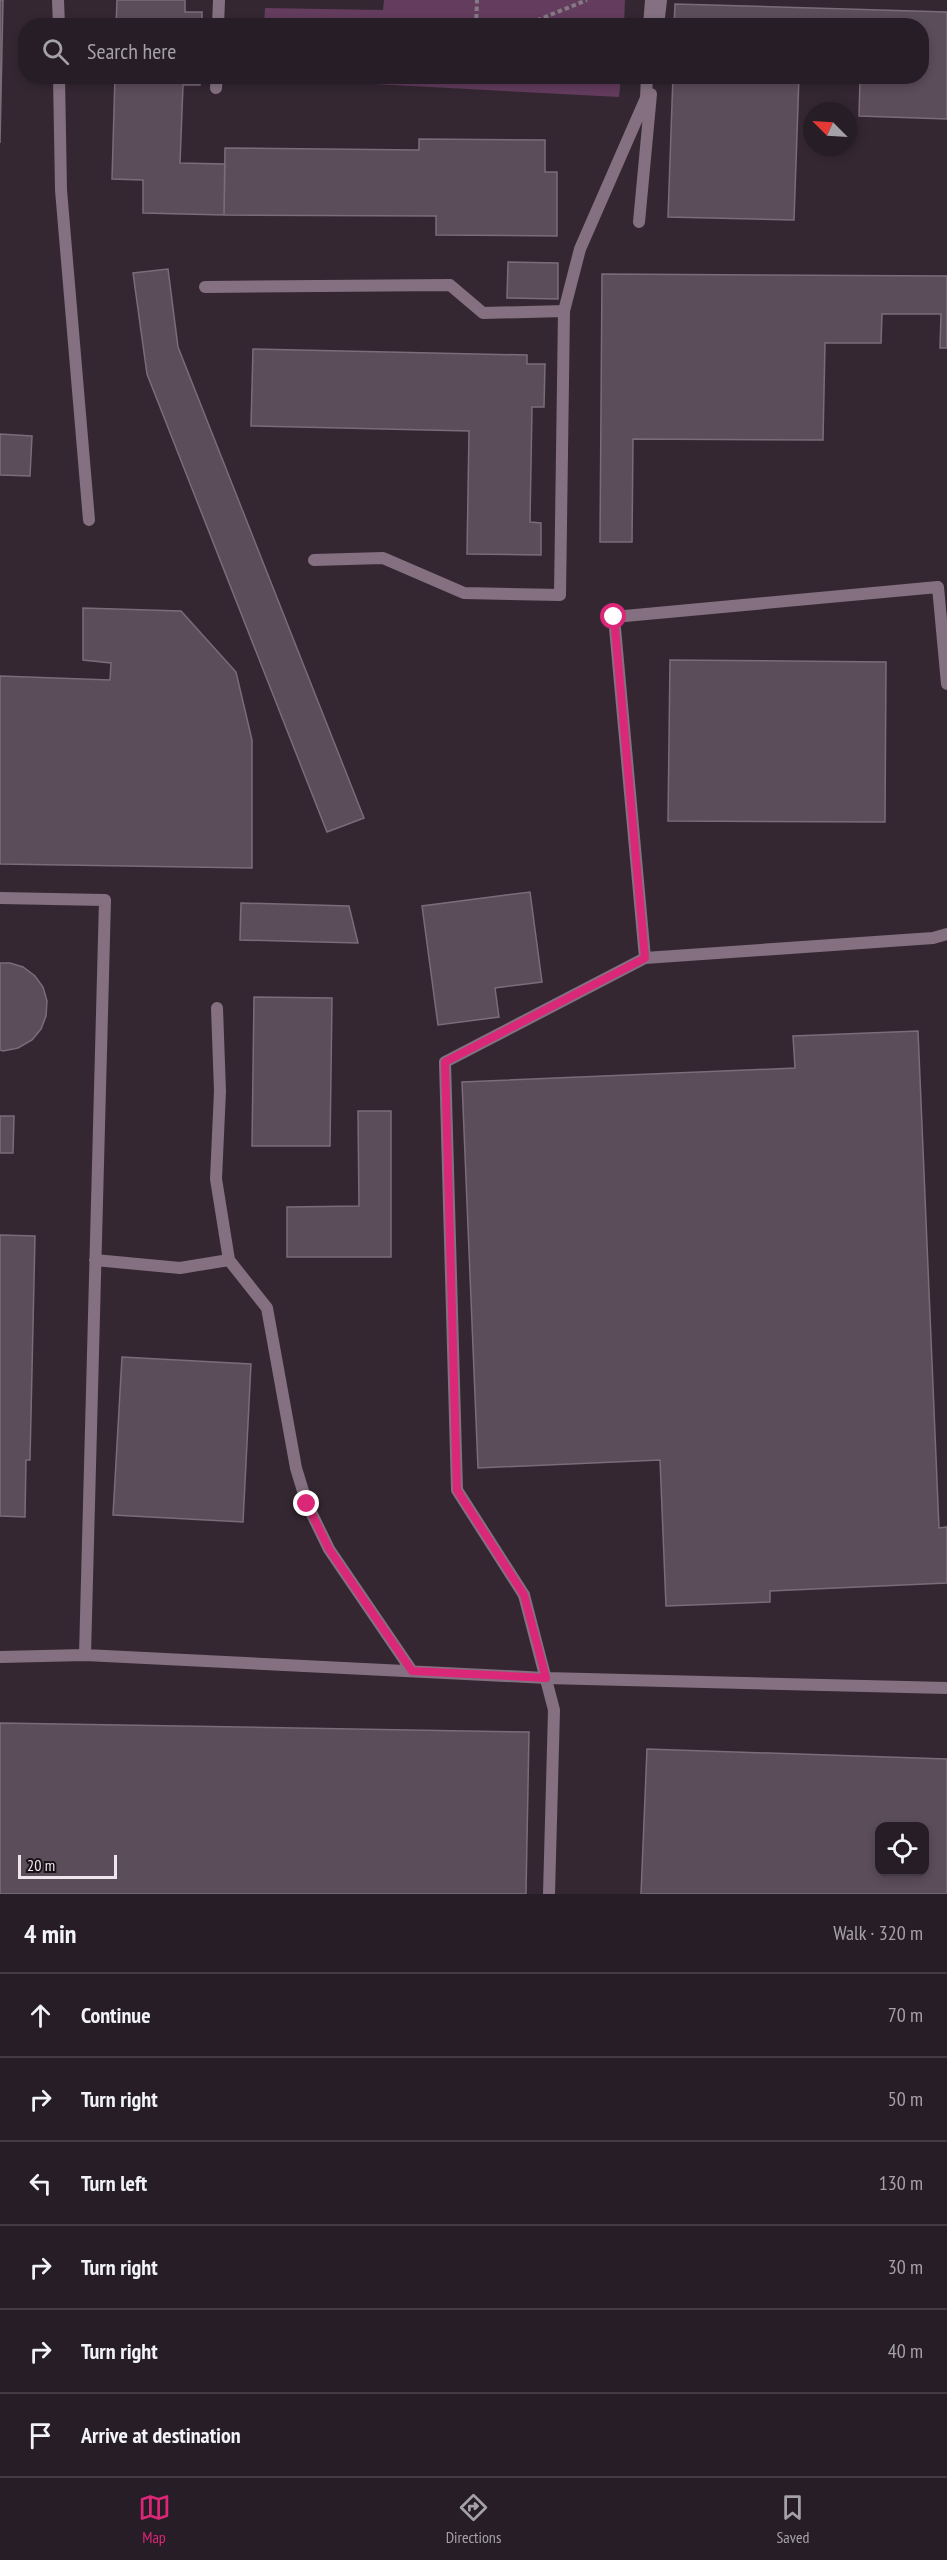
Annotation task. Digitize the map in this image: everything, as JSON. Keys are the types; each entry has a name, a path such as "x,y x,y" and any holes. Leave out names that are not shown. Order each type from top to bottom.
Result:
{"street":[{"path":"58,0 59,18"},
{"path":"218,18 219,0"},
{"path":"650,18 651,0"},
{"path":"659,18 661,0"},
{"path":"59,84 61,190 89,520"},
{"path":"314,560 383,558 464,593 560,595 564,311 580,249 646,98 647,84"},
{"path":"639,222 652,84"},
{"path":"205,288 450,285 483,313 564,311"},
{"path":"645,958 614,617 938,587 947,684"},
{"path":"0,898 105,900 85,1655"},
{"path":"549,1894 554,1710 524,1595 457,1490 445,1062 645,958 933,938 947,934"},
{"path":"217,1008 220,1091 216,1179 229,1260 267,1308 296,1468 307,1504 329,1549 412,1671"},
{"path":"95,1260 180,1268 229,1260"},
{"path":"0,1657 85,1655 546,1678 947,1688"}],"path":[{"path":"476,18 477,0"},
{"path":"543,18 587,0"}],"shaded area":[{"path":"384,0 625,0 624,18 264,18 265,8 383,10"},
{"path":"373,84 620,84 619,97"}],"building":[{"path":"0,0 3,0 0,143"},
{"path":"117,0 185,0 185,12 202,12 202,18 116,18"},
{"path":"675,4 947,12 947,119 859,116 860,84 929,84 929,18 674,18"},
{"path":"115,84 200,84 183,85 180,163 225,164 224,215 143,213 143,180 112,179"},
{"path":"673,84 799,84 794,220 668,217"},
{"path":"419,139 545,140 545,172 557,172 557,236 436,235 436,216 224,215 225,148 419,150"},
{"path":"508,262 558,263 558,299 507,298"},
{"path":"168,269 178,347 364,818 327,832 147,374 133,273"},
{"path":"602,274 947,276 947,348 940,348 941,314 882,314 881,343 825,343 823,440 633,439 632,542 600,542"},
{"path":"253,349 527,355 527,364 545,364 544,407 532,407 530,522 541,523 541,555 467,554 469,431 251,426"},
{"path":"0,434 32,436 30,476 0,475"},
{"path":"83,608 181,611 236,672 252,740 252,868 0,864 0,676 110,680 111,663 83,660"},
{"path":"670,660 886,662 885,822 668,821"},
{"path":"530,892 542,982 495,988 499,1017 438,1025 422,906"},
{"path":"241,903 349,906 358,943 240,940"},
{"path":"0,963 23,967 35,976 43,987 47,1001 46,1016 41,1029 32,1040 18,1048 3,1051 0,1050"},
{"path":"254,997 332,998 330,1146 252,1146"},
{"path":"918,1031 939,1528 947,1527 947,1583 770,1591 770,1602 666,1606 660,1460 478,1468 462,1082 795,1068 793,1036"},
{"path":"358,1111 391,1111 391,1257 287,1257 287,1207 359,1206"},
{"path":"0,1116 14,1116 13,1153 0,1153"},
{"path":"0,1235 35,1236 30,1460 26,1460 25,1517 0,1516"},
{"path":"122,1357 251,1364 243,1522 113,1515"},
{"path":"0,1723 529,1732 526,1894 0,1894"},
{"path":"647,1749 947,1759 947,1894 641,1894"}],"route":[{"path":"307,1504 329,1549 412,1671 546,1678 524,1595 457,1490 445,1062 645,958 614,617"}]}
